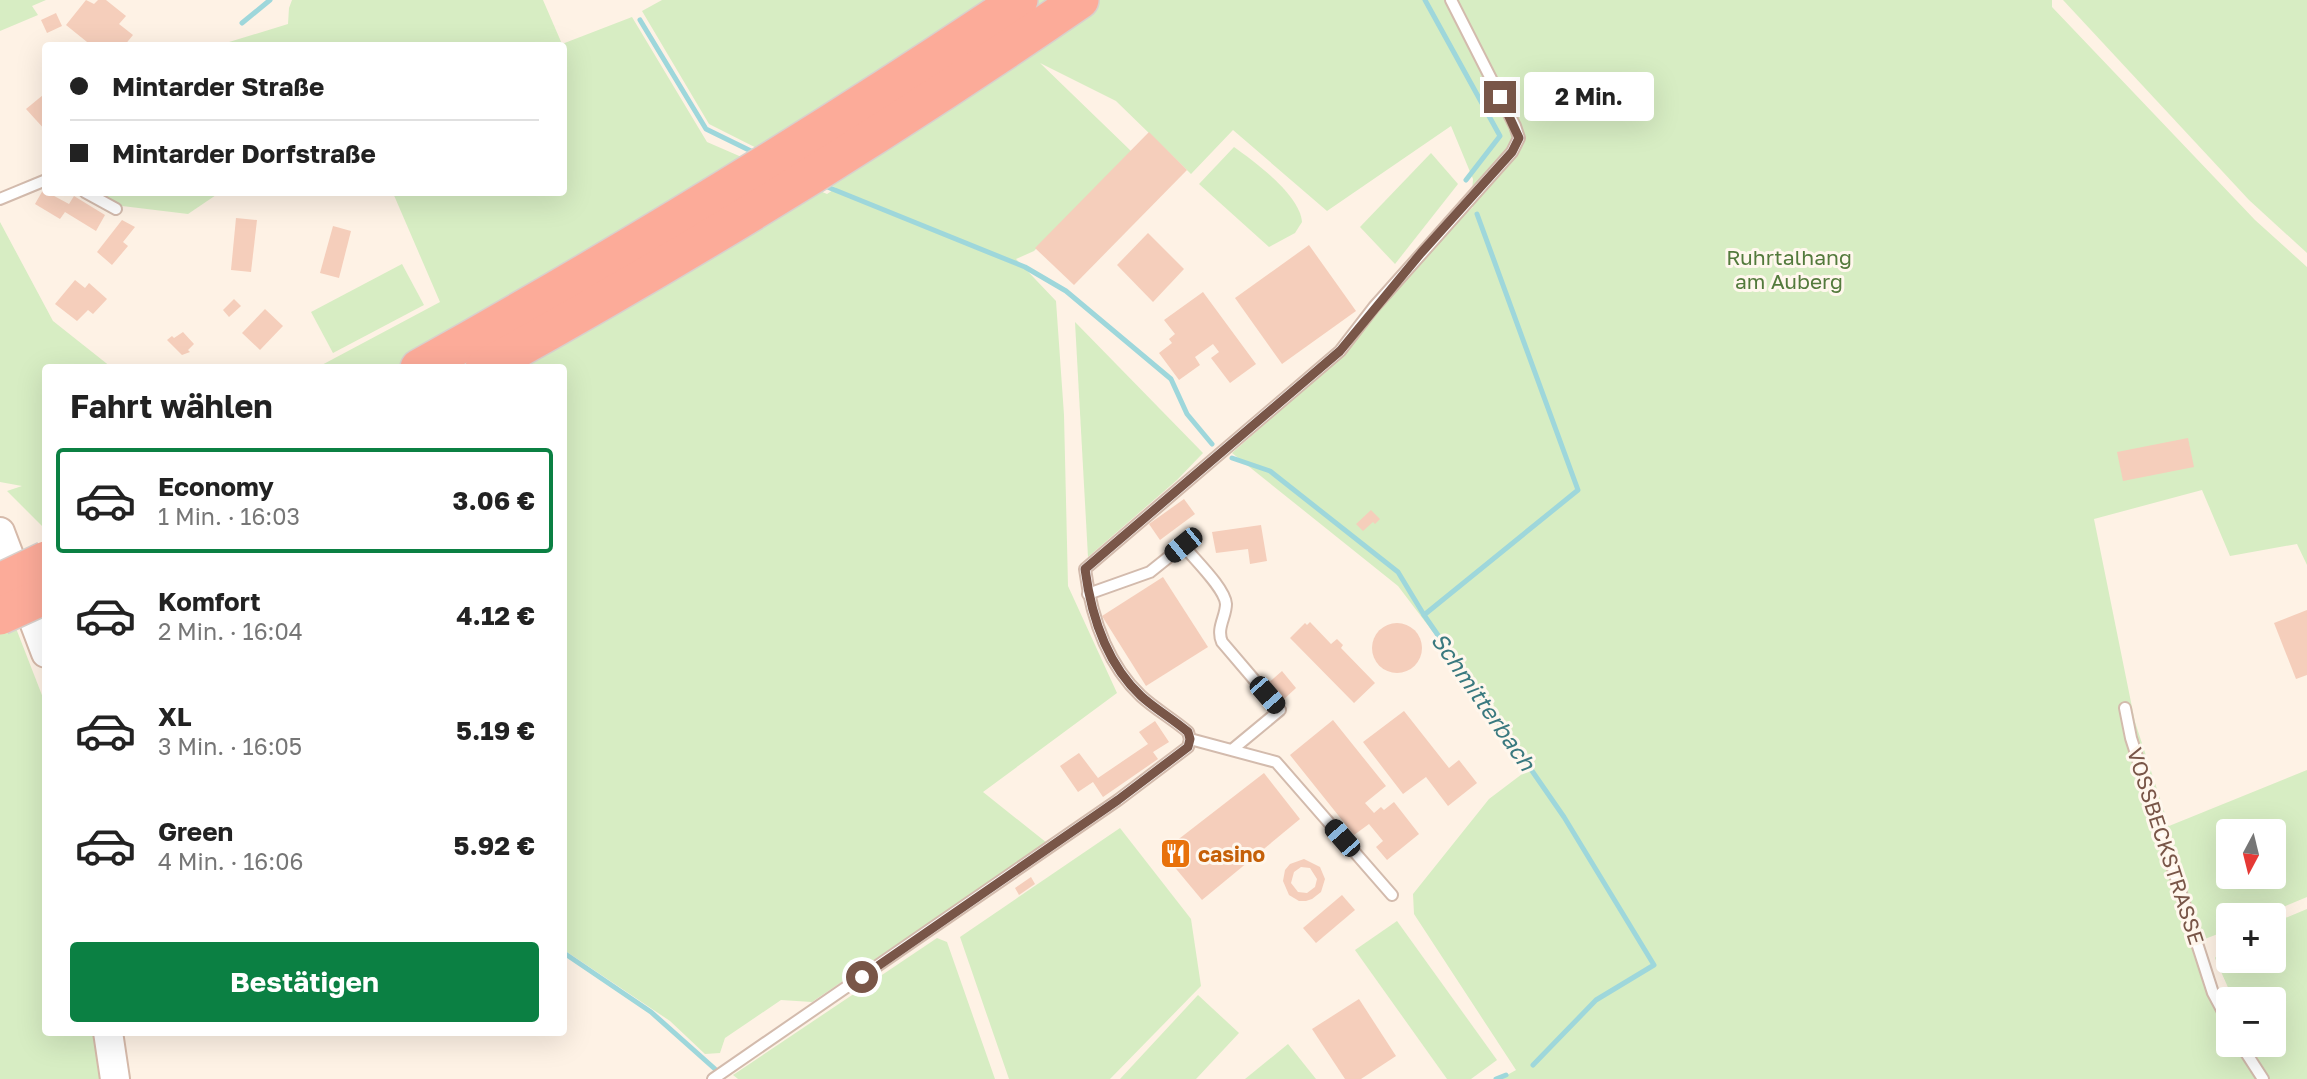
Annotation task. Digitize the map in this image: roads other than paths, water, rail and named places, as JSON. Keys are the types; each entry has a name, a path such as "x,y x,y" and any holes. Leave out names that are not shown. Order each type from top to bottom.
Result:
{"highway":[{"path":"426,364 722,192 1019,0"},
{"path":"491,364 739,219 953,85 1080,0"},
{"path":"0,582 42,562"},
{"path":"0,616 42,596"}],"main road":[{"path":"0,532 42,642"},
{"path":"109,1036 115,1079"}],"lane":[{"path":"713,1079 1118,800 1185,750 1190,739 1186,730 1153,706 1129,683 1105,643 1088,594 1085,569 1340,351 1383,297 1512,152 1519,138 1451,0"},
{"path":"0,200 42,182"},
{"path":"92,196 116,209"},
{"path":"1088,594 1150,572 1195,536"},
{"path":"1183,545 1223,594 1226,605 1220,630 1222,642 1280,710 1233,749"},
{"name":"VOSSBECKSTRASSE","path":"2125,708 2131,738 2216,999"},
{"path":"1190,739 1276,762 1392,895"},
{"path":"2249,1057 2263,1079"}],"waterway":[{"path":"242,23 270,0"},
{"name":"Schmitterbach","path":"1425,0 1500,136 1466,180"},
{"path":"640,20 706,129 755,153"},
{"path":"820,184 1025,267 1066,291 1171,379 1187,414 1212,444"},
{"name":"Schmitterbach","path":"1477,214 1578,490 1424,615 1564,817 1654,965 1596,1000 1533,1065"},
{"path":"1232,458 1270,471 1398,572 1424,615"},
{"name":"Schmitterbach","path":"567,955 651,1012 715,1069"},
{"name":"Schmitterbach","path":"1496,1079 1506,1075"}],"place":[{"name":"casino","path":"1175,854"}],"park label":[{"name":"Ruhrtalhang am Auberg","path":"1789,269"}]}
